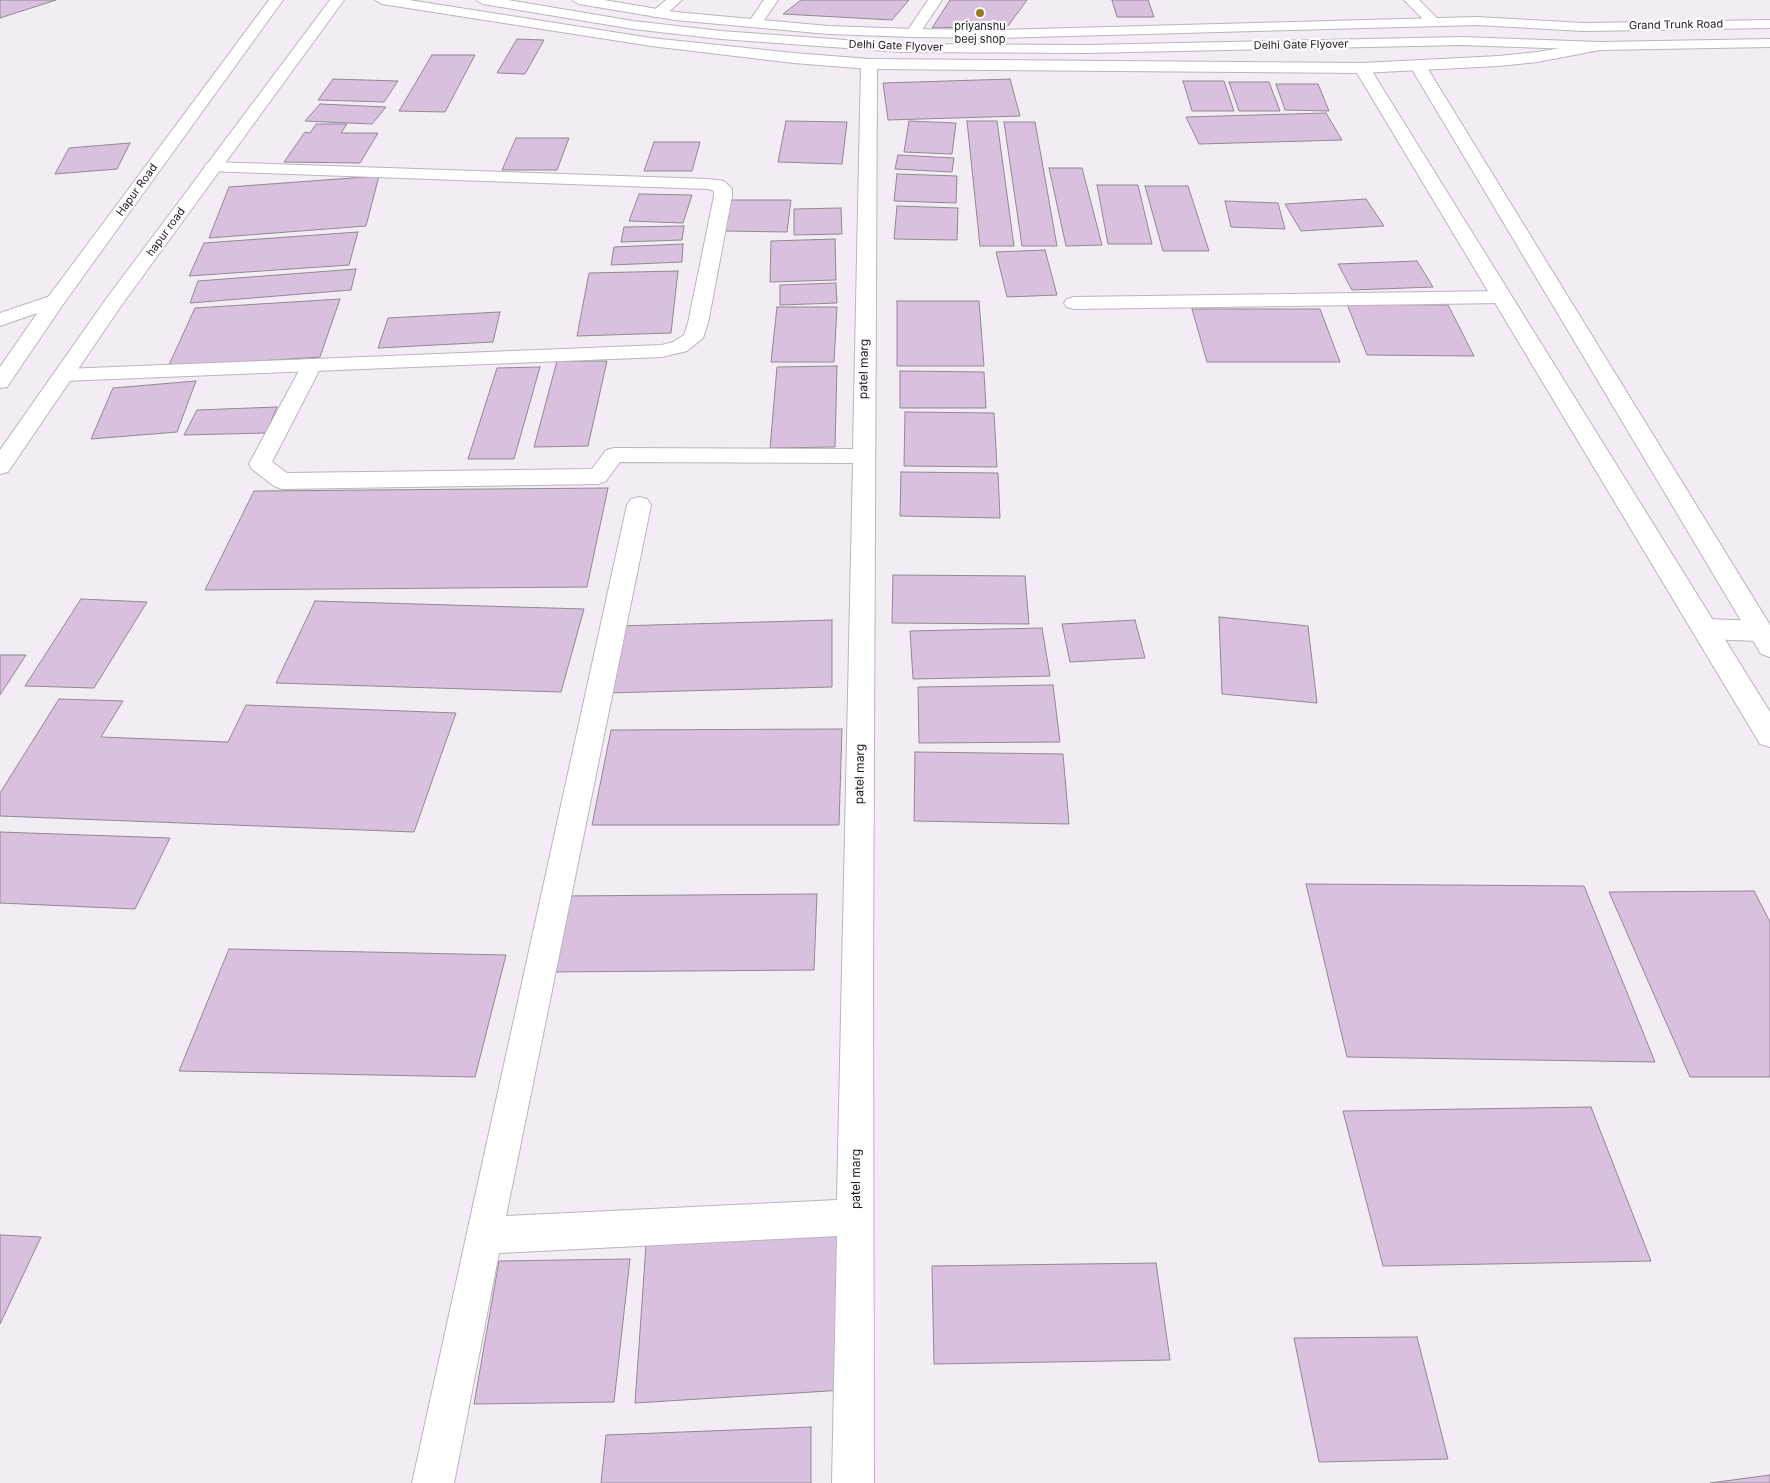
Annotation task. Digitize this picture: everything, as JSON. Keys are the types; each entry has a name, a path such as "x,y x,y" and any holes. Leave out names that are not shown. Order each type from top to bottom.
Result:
{"main road":[{"name":"Hapur Road","path":"0,382 56,300 276,0"},
{"name":"hapur road","path":"0,467 113,303 337,0"},
{"path":"382,0 651,42 794,58 869,64 1362,68 1418,66 1537,57 1600,46"},
{"name":"Delhi Gate Flyover","path":"484,0 633,25 721,35 901,48 1087,49 1462,41 1600,46"},
{"path":"579,0 658,14 828,30 913,33 997,34 1477,21 1583,27"},
{"path":"658,14 675,0"},
{"path":"755,23 771,0"},
{"path":"913,33 935,0"},
{"path":"1411,0 1434,22"},
{"name":"Grand Trunk Road","path":"1583,27 1770,24"},
{"name":"Delhi Gate Flyover","path":"1462,41 1583,27"},
{"name":"Grand Trunk Road","path":"1600,46 1770,43"},
{"name":"patel marg","path":"853,1483 863,456 869,64"},
{"path":"1418,66 1764,639"},
{"path":"1362,68 1770,736"},
{"path":"64,375 662,351 680,347 693,338 698,323 724,196 723,189 718,185 708,184 213,167"},
{"path":"1074,303 1502,297"},
{"path":"0,320 56,300"},
{"path":"312,365 260,464 282,482 598,476 614,455 863,456"},
{"path":"433,1483 639,505"},
{"path":"1706,629 1764,639"},
{"path":"484,1235 855,1217"}],"building":[{"path":"0,0 56,0 0,18"},
{"path":"801,0 909,0 892,20 783,14"},
{"name":"priyanshu beej shop","path":"950,0 1027,0 1008,26 932,28"},
{"path":"1112,0 1148,0 1154,17 1117,17"},
{"path":"517,39 544,40 525,74 497,73"},
{"path":"432,55 475,55 445,112 399,111"},
{"path":"333,79 398,81 384,102 318,100"},
{"path":"1010,79 1020,116 888,120 883,83"},
{"path":"1183,81 1224,81 1234,111 1192,111"},
{"path":"1229,82 1269,82 1280,111 1239,111"},
{"path":"1276,84 1318,84 1329,111 1285,110"},
{"path":"320,104 386,107 372,124 305,121"},
{"path":"1326,113 1342,140 1199,144 1186,117"},
{"path":"786,121 847,122 842,164 778,162"},
{"path":"909,121 956,123 952,154 904,152"},
{"path":"967,121 997,121 1014,246 980,246"},
{"path":"1004,122 1035,122 1057,246 1022,246"},
{"path":"316,124 347,124 341,133 378,133 360,163 284,162 305,132 310,133"},
{"path":"516,138 569,138 557,170 502,170"},
{"path":"654,142 700,142 692,171 644,171"},
{"path":"130,143 117,169 55,174 69,148"},
{"path":"898,155 954,158 952,172 895,169"},
{"path":"1049,168 1082,168 1102,245 1066,246"},
{"path":"897,174 957,176 956,203 894,201"},
{"path":"379,176 366,226 209,238 229,187"},
{"path":"1097,185 1138,185 1152,244 1108,244"},
{"path":"1145,186 1188,186 1209,251 1163,251"},
{"path":"639,194 692,195 683,223 629,221"},
{"path":"1366,199 1384,226 1301,231 1285,204"},
{"path":"730,200 791,200 787,232 725,231"},
{"path":"1225,201 1278,203 1285,229 1231,227"},
{"path":"897,206 958,208 957,240 894,239"},
{"path":"841,208 842,234 794,235 794,209"},
{"path":"684,226 682,240 621,242 624,227"},
{"path":"358,232 349,265 189,276 204,243"},
{"path":"835,239 836,280 770,282 771,241"},
{"path":"683,244 682,262 611,265 614,247"},
{"path":"1045,250 1057,295 1007,297 996,252"},
{"path":"1417,261 1433,287 1352,290 1338,264"},
{"path":"356,269 351,290 190,303 198,281"},
{"path":"678,271 671,333 577,336 589,273"},
{"path":"836,283 837,303 780,305 780,285"},
{"path":"340,299 320,357 168,367 195,308"},
{"path":"897,301 979,301 984,366 897,366"},
{"path":"1347,304 1448,305 1474,356 1367,355"},
{"path":"777,307 837,307 834,362 771,362"},
{"path":"1192,309 1320,309 1340,362 1207,362"},
{"path":"500,312 493,342 378,348 388,318"},
{"path":"557,361 607,361 588,446 534,447"},
{"path":"837,366 835,447 770,448 777,367"},
{"path":"540,367 514,459 468,459 497,368"},
{"path":"900,371 984,372 986,408 900,408"},
{"path":"196,381 177,432 91,439 113,388"},
{"path":"277,407 266,433 184,435 197,410"},
{"path":"905,412 994,413 997,467 904,466"},
{"path":"901,472 998,473 1000,518 900,516"},
{"path":"608,488 587,587 205,590 254,491"},
{"path":"893,575 1025,576 1029,624 892,623"},
{"path":"81,599 147,602 94,688 25,686"},
{"path":"315,601 584,609 561,692 276,683"},
{"path":"1219,617 1308,626 1317,703 1222,694"},
{"path":"832,620 832,687 606,693 616,626"},
{"path":"1135,620 1145,658 1070,662 1062,624"},
{"path":"1042,628 1050,676 913,679 910,631"},
{"path":"0,655 26,655 0,695"},
{"path":"1053,685 1060,742 919,743 918,687"},
{"path":"59,699 123,701 101,737 228,742 246,705 456,713 414,832 0,816 0,793"},
{"path":"842,729 839,825 592,825 611,730"},
{"path":"915,752 1063,754 1069,824 914,821"},
{"path":"0,832 170,838 135,909 0,903"},
{"path":"1306,884 1584,886 1655,1062 1347,1057"},
{"path":"1754,891 1770,922 1770,1077 1690,1077 1609,892"},
{"path":"817,894 814,970 547,972 562,896"},
{"path":"229,949 506,955 475,1077 179,1071"},
{"path":"1591,1107 1651,1261 1383,1266 1343,1111"},
{"path":"839,1233 844,1390 635,1403 646,1245"},
{"path":"0,1235 41,1237 0,1324"},
{"path":"630,1259 614,1402 474,1404 499,1261"},
{"path":"1156,1263 1170,1360 934,1364 932,1266"},
{"path":"1417,1337 1448,1459 1319,1462 1294,1338"},
{"path":"811,1427 811,1483 601,1483 606,1435"},
{"path":"1770,1475 1770,1483 1710,1483"}],"place":[{"name":"priyanshu beej shop","path":"980,13"}]}
